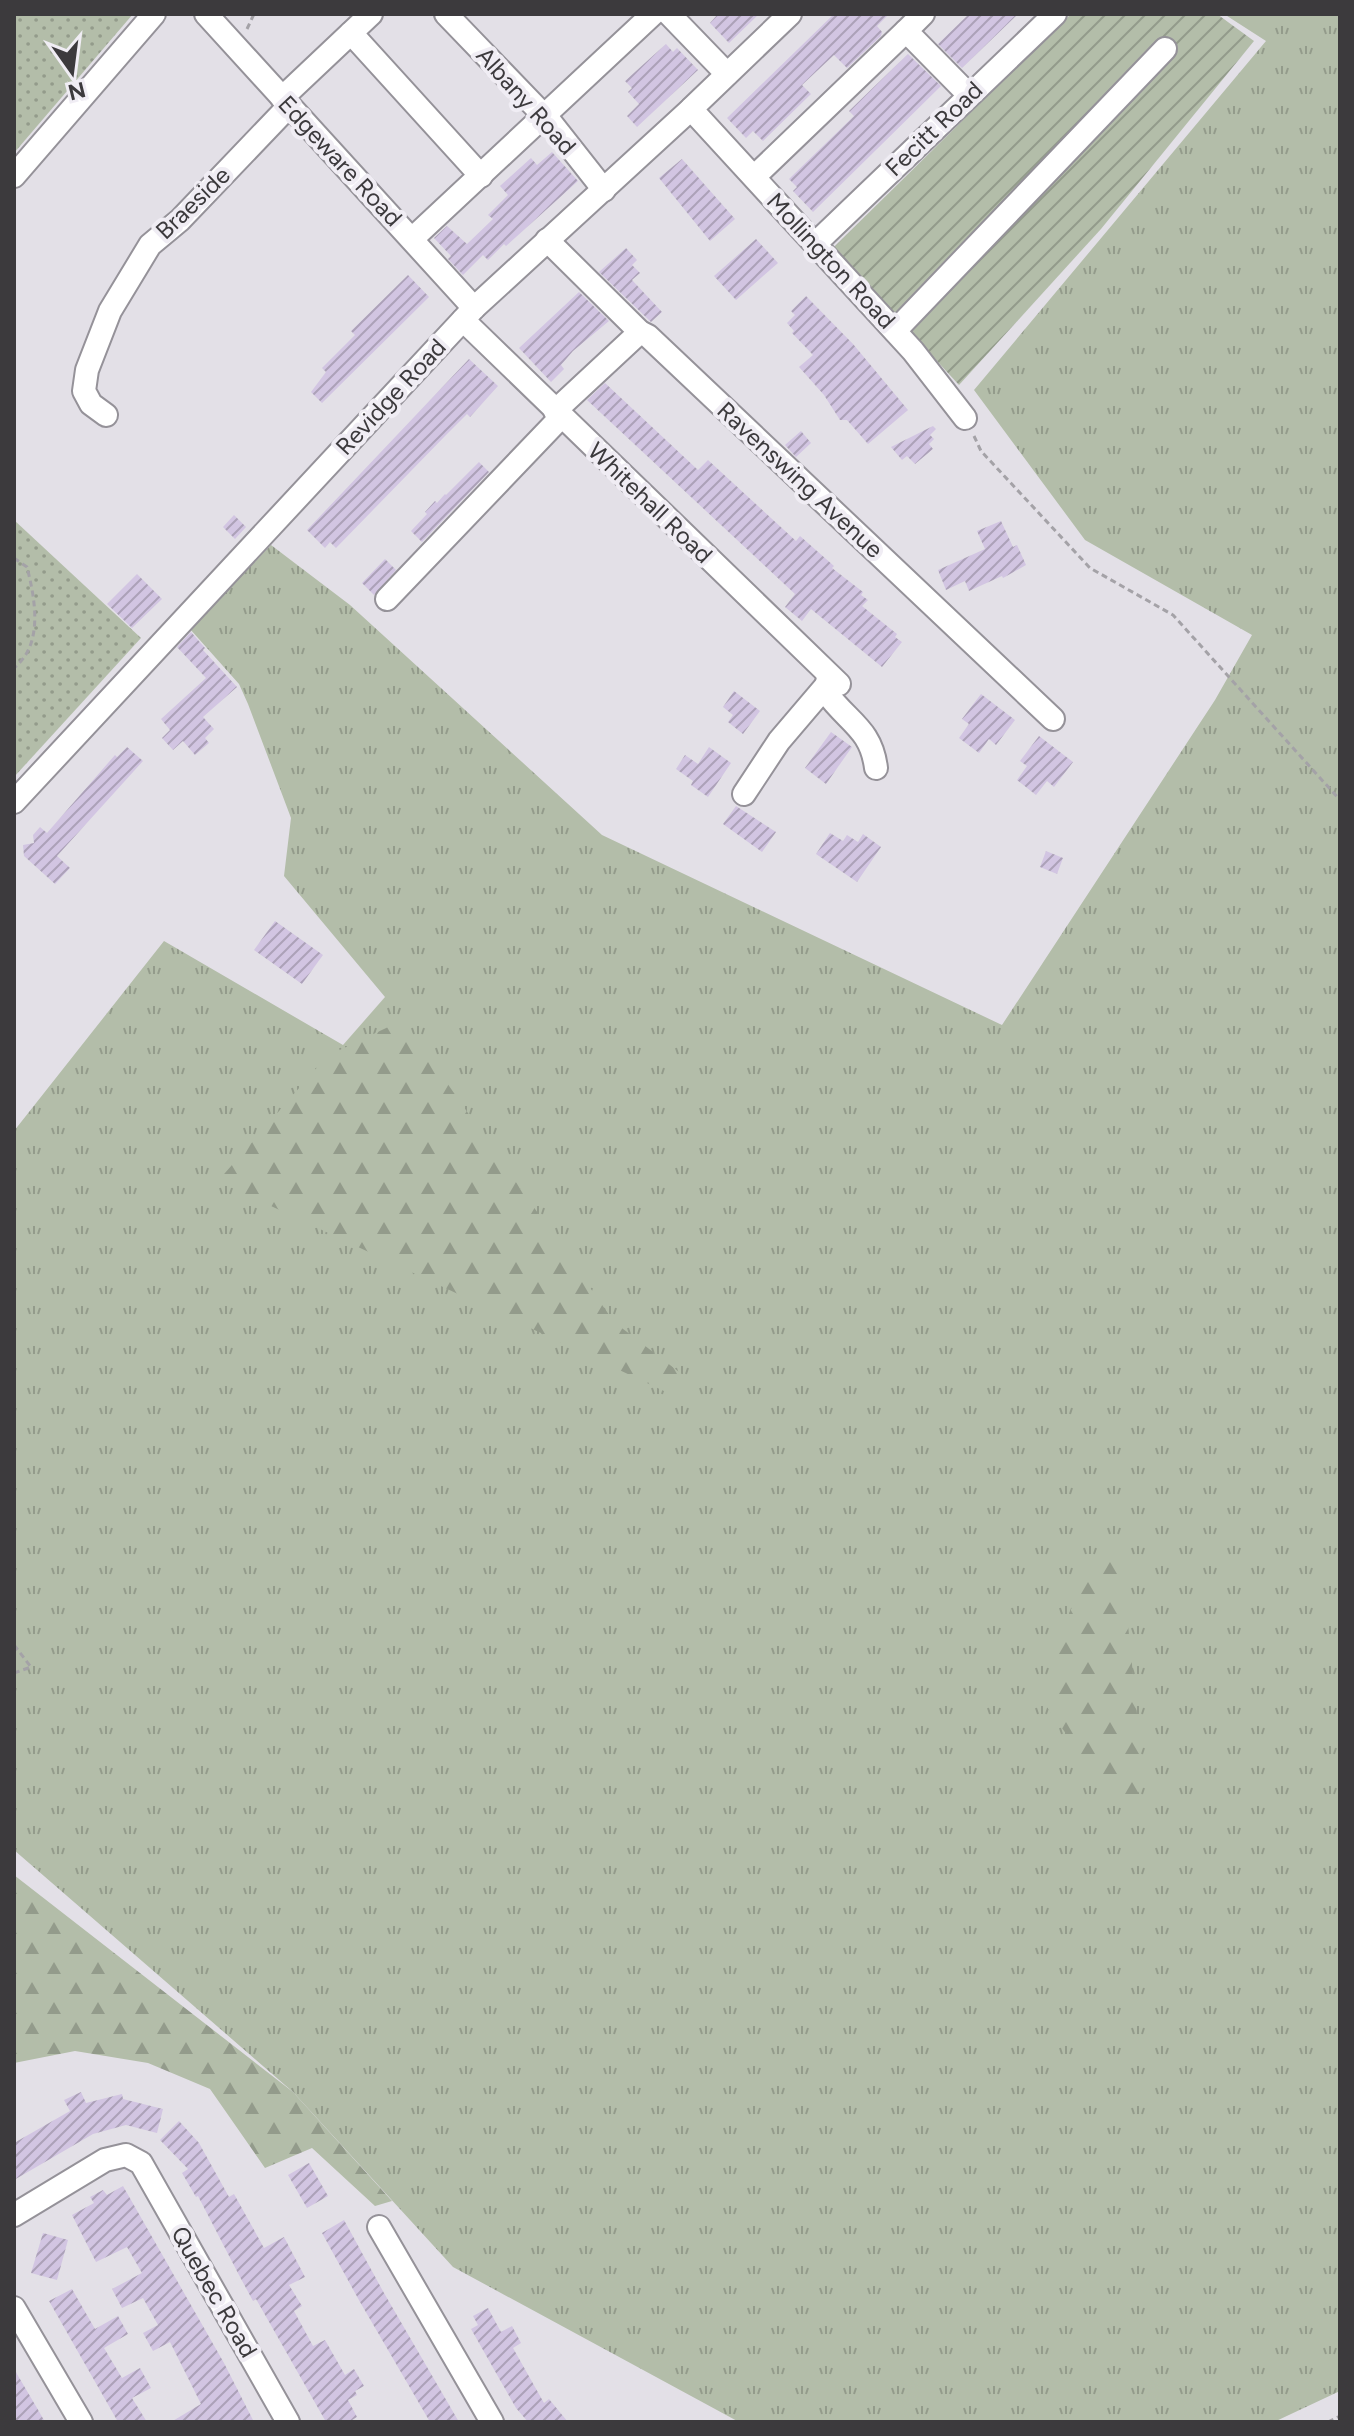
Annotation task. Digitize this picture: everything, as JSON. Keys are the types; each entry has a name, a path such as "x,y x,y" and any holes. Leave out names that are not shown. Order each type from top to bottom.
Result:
{"street":[{"path":"14,176 154,14"},
{"name":"Edgeware Road","path":"206,14 412,239 468,314"},
{"name":"Braeside","path":"106,415 91,404 84,391 87,370 110,311 150,245 180,220 286,102 371,14"},
{"name":"Albany Road","path":"446,14 545,117 604,190"},
{"path":"412,239 653,14"},
{"path":"669,14 727,74"},
{"name":"Revidge Road","path":"14,802 468,314 790,14"},
{"path":"754,177 923,14"},
{"name":"Fecitt Road","path":"815,244 1055,14"},
{"path":"906,31 969,95"},
{"path":"351,33 481,176"},
{"path":"895,331 1165,49"},
{"name":"Mollington Road","path":"691,109 895,331 965,418"},
{"name":"Ravenswing Avenue","path":"547,240 640,332 648,336 1053,719"},
{"name":"Whitehall Road","path":"468,314 558,414 831,682 828,696 859,726 872,745 876,768"},
{"path":"387,599 558,414 640,332"},
{"path":"744,794 779,741 831,682"},
{"name":"Quebec Road","path":"14,2215 105,2160 126,2155 141,2163 288,2422"},
{"path":"379,2227 492,2422"},
{"path":"14,2308 81,2422"}],"path":[{"path":"965,418 981,451 1090,568 1173,615 1340,800"},
{"path":"14,558 27,567 37,604 31,642 22,662 14,668"},
{"path":"14,1645 31,1667 14,1673"},
{"path":"1328,2422 1340,2416"}],"green space":[{"path":"14,14 133,14 14,153"},
{"path":"1071,14 1217,14 1254,41 1101,229 959,385 833,248"},
{"path":"1224,14 1340,14 1340,2391 1274,2422 739,2422 453,2267 293,2092 14,1850 14,1131 164,941 343,1045 385,997 284,876 291,818 248,704 239,684 190,629 271,545 350,605 602,835 1002,1025 1215,700 1252,635 1085,540 974,390 1266,41"},
{"path":"14,520 141,638 14,777"},
{"path":"403,1020 614,1322 683,1375 666,1392 218,1181 327,1056"},
{"path":"1119,1536 1144,1783 1135,1798 1116,1804 1047,1707 1054,1648 1099,1546"},
{"path":"14,1875 293,2092 392,2201 375,2206 312,2148 265,2168 210,2089 148,2063 75,2051 14,2063"}],"building":[{"path":"718,14 759,14 729,43 710,23"},
{"path":"834,14 889,14 877,26 882,32 881,36 847,68 834,55 802,85 811,94 763,141 753,131 746,138 727,118"},
{"path":"969,14 1018,14 962,68 938,44"},
{"path":"666,44 673,52 677,48 698,70 637,127 627,116 639,104 628,92 632,88 625,81"},
{"path":"908,54 941,86 813,212 793,191 797,187 789,179 854,116 849,111"},
{"path":"552,152 578,181 506,246 504,244 488,260 483,255 463,275 434,238 447,226 467,244 493,219 488,215 508,195 500,186 531,158 537,165"},
{"path":"682,159 735,219 710,241 659,178"},
{"path":"756,239 778,263 736,300 714,276"},
{"path":"626,248 637,260 632,265 640,273 632,280 662,312 651,322 599,272"},
{"path":"408,275 429,297 322,403 311,392 326,372 322,368 355,335 351,331"},
{"path":"579,292 609,321 573,351 561,365 564,369 551,382 519,348"},
{"path":"806,296 853,344 908,410 868,444 847,420 840,420 824,395 799,367 813,355 792,333 794,331 787,323 795,315 791,311"},
{"path":"469,359 498,386 336,548 330,542 325,548 307,530"},
{"path":"605,383 698,470 708,460 796,541 800,536 834,566 832,568 863,592 861,595 868,600 862,606 897,634 895,637 902,642 882,667 811,609 802,621 785,607 795,594 587,400"},
{"path":"933,426 936,429 930,435 934,439 929,444 933,449 915,464 907,456 902,460 891,447"},
{"path":"801,431 811,443 796,457 785,445"},
{"path":"479,462 489,472 422,542 411,531 435,501 437,503"},
{"path":"234,515 246,527 235,539 223,527"},
{"path":"1001,521 1013,547 1017,545 1026,565 969,591 965,581 946,590 938,570 985,549 977,531"},
{"path":"385,559 396,570 374,595 362,583"},
{"path":"137,574 162,599 132,628 107,604"},
{"path":"191,632 237,687 203,717 214,729 205,738 209,743 195,755 183,741 173,750 162,738 170,730 161,719 206,678 177,647"},
{"path":"734,691 760,711 743,734 728,722 733,715 723,707"},
{"path":"981,694 1015,720 996,745 989,739 979,753 959,738 969,724 962,719"},
{"path":"831,732 852,747 826,784 805,768"},
{"path":"1039,736 1073,762 1054,787 1047,781 1036,795 1017,780 1027,766 1020,761"},
{"path":"127,747 143,761 57,856 70,868 55,884 24,856 23,845 34,843 33,835 40,827 47,833 115,755 117,757"},
{"path":"709,747 731,763 708,797 676,769 685,755 698,764"},
{"path":"736,806 776,832 762,852 723,824"},
{"path":"830,833 843,841 847,835 858,842 863,834 881,847 857,882 816,854"},
{"path":"1046,851 1063,858 1057,874 1040,867"},
{"path":"275,921 323,955 302,984 254,950"},
{"path":"81,2092 86,2103 122,2094 123,2099 163,2109 157,2133 126,2125 93,2134 14,2180 14,2143 70,2111 64,2100"},
{"path":"179,2121 199,2143 229,2197 234,2194 264,2248 284,2237 305,2277 289,2285 302,2306 294,2311 313,2346 325,2340 345,2375 354,2369 364,2386 348,2400 357,2417 349,2422 326,2422 256,2299 253,2301 198,2196 182,2173 188,2169 160,2140"},
{"path":"309,2163 328,2196 307,2208 288,2175"},
{"path":"123,2186 224,2363 254,2422 171,2422 201,2404 170,2342 153,2351 143,2333 158,2325 143,2298 122,2308 112,2289 142,2273 127,2247 96,2262 72,2215 94,2203 90,2197 103,2190 107,2195"},
{"path":"344,2220 459,2422 430,2422 360,2302 322,2233"},
{"path":"43,2233 68,2240 57,2280 31,2273"},
{"path":"72,2289 95,2329 118,2316 128,2334 104,2348 122,2378 140,2368 151,2388 132,2398 147,2422 118,2422 49,2301"},
{"path":"488,2308 501,2332 512,2326 521,2343 513,2348 544,2403 549,2399 568,2422 528,2422 516,2408 471,2329 478,2325 473,2316"},
{"path":"14,2369 37,2408 45,2422 14,2422"}]}
